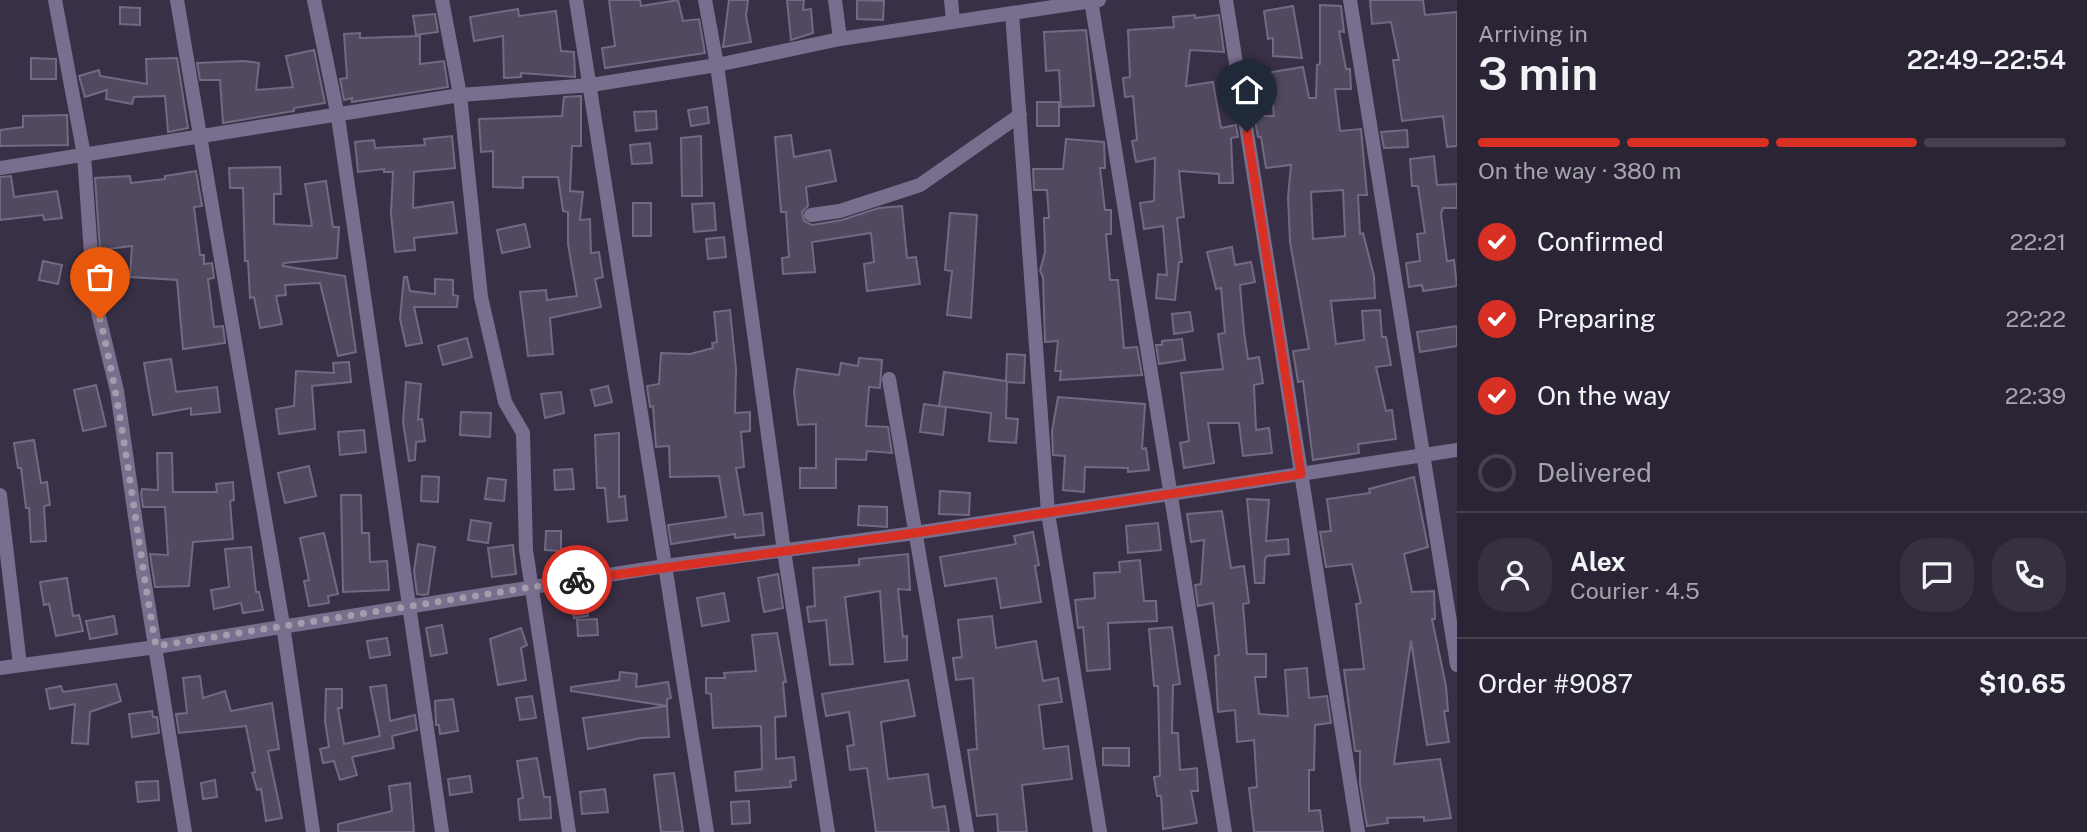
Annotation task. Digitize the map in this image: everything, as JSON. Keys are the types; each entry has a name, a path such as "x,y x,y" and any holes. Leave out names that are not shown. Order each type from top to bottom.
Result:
{"street":[{"path":"55,0 84,155 94,296 117,391 142,572 186,832"},
{"path":"177,0 283,625 313,832"},
{"path":"314,0 338,117 407,606 442,832"},
{"path":"443,0 460,95 481,297 505,402 523,433 526,550 569,832"},
{"path":"576,0 707,832"},
{"path":"705,0 718,65 784,551 828,832"},
{"path":"835,0 840,38"},
{"path":"951,0 953,21"},
{"path":"0,168 198,136 338,117 460,95 591,85 718,65 840,38 1094,0 1225,832"},
{"path":"1226,0 1358,832"},
{"path":"1350,0 1457,664"},
{"path":"1012,13 1048,513 1100,832"},
{"path":"811,215 840,211 920,186 1020,115"},
{"path":"889,379 967,832"},
{"path":"0,668 665,566 915,533 1457,450"},
{"path":"0,495 20,665"}],"building":[{"path":"609,0 640,0 641,6 678,0 683,21 699,19 705,53 605,68 602,48 615,46"},
{"path":"729,0 748,0 746,16 751,42 723,47"},
{"path":"787,0 804,0 803,10 811,9 813,33 791,40"},
{"path":"857,0 884,1 883,20 857,19"},
{"path":"1370,0 1423,0 1425,15 1457,12 1457,146 1447,147 1443,116 1402,121 1393,60 1399,60 1391,22 1372,24"},
{"path":"1320,5 1341,6 1344,32 1339,31 1346,69 1350,69 1351,89 1335,89 1340,131 1361,129 1367,195 1358,195 1360,234 1363,233 1374,276 1375,298 1331,301 1336,344 1364,340 1362,311 1380,310 1382,337 1386,337 1391,365 1376,367 1386,411 1392,410 1396,439 1358,444 1359,453 1313,460 1303,381 1298,382 1293,351 1309,349 1290,242 1288,197 1291,165 1266,168 1254,116 1274,116 1272,72 1303,67 1309,98 1316,98 1317,65 1320,64","holes":["1343,190 1345,236 1313,239 1311,192"]},
{"path":"1293,6 1302,58 1273,56 1273,38 1268,39 1264,11"},
{"path":"120,7 140,8 140,25 120,24"},
{"path":"518,9 519,16 556,11 561,51 574,52 575,77 521,73 521,77 504,78 503,36 474,41 470,17"},
{"path":"435,14 438,32 416,35 413,16"},
{"path":"1195,15 1195,18 1219,15 1224,52 1190,50 1186,86 1213,82 1221,128 1236,125 1238,137 1231,138 1233,183 1219,183 1219,174 1179,171 1184,217 1177,218 1182,262 1179,262 1175,300 1156,298 1158,274 1167,275 1163,226 1144,229 1140,203 1154,201 1155,158 1136,162 1132,141 1137,140 1133,96 1125,97 1123,78 1130,77 1128,30 1174,27 1173,17"},
{"path":"1086,30 1094,106 1061,107 1059,70 1046,71 1044,32"},
{"path":"360,33 360,38 420,36 420,64 444,61 448,87 352,102 352,98 344,100 340,79 347,78 344,34"},
{"path":"314,50 325,103 223,123 220,80 200,80 197,63 244,61 259,63 256,90 293,87 286,56"},
{"path":"31,58 56,59 56,79 31,79"},
{"path":"177,58 188,128 168,132 165,96 134,97 132,104 106,99 107,90 85,97 79,76 99,70 100,76 147,84 146,59"},
{"path":"581,96 581,146 572,146 570,191 583,192 580,220 590,219 591,253 599,252 603,277 595,279 601,307 550,318 553,354 528,356 520,292 546,290 547,300 577,296 568,244 568,212 563,211 558,177 523,177 523,188 493,187 493,151 481,152 479,119 562,116 564,97"},
{"path":"1037,102 1059,102 1059,126 1037,126"},
{"path":"707,107 709,123 691,126 688,110"},
{"path":"656,111 657,129 636,131 634,112"},
{"path":"67,115 68,145 0,146 0,130 23,127 23,116"},
{"path":"1407,130 1408,147 1384,148 1381,132"},
{"path":"791,135 794,157 830,150 836,181 806,187 808,206 802,212 804,221 812,225 842,220 879,208 902,206 907,258 916,257 920,284 867,291 864,264 874,262 871,233 812,242 815,272 783,274 782,258 789,257 786,212 781,212 775,137"},
{"path":"452,136 455,168 414,172 413,208 453,202 457,233 414,238 415,250 395,252 391,214 393,172 384,172 384,169 358,172 355,142 374,140 375,148 425,145 424,139"},
{"path":"701,136 702,196 682,196 681,138"},
{"path":"1066,139 1104,142 1105,168 1100,168 1105,210 1111,210 1111,234 1106,234 1110,280 1118,280 1124,348 1137,347 1142,375 1060,380 1061,371 1055,371 1058,341 1045,342 1043,277 1040,271 1045,252 1044,218 1049,218 1047,190 1034,190 1033,169 1063,169"},
{"path":"650,143 652,163 632,164 630,145"},
{"path":"1434,156 1437,185 1457,184 1457,208 1443,208 1441,214 1447,261 1454,260 1457,286 1423,291 1422,285 1409,287 1406,263 1420,261 1417,234 1425,233 1418,186 1412,186 1410,159"},
{"path":"280,167 281,194 274,194 274,224 312,226 305,184 326,181 333,227 339,227 337,258 284,263 283,266 345,276 356,352 338,356 320,283 285,285 286,295 276,296 282,324 260,328 254,297 250,298 248,261 245,261 243,188 230,188 229,168"},
{"path":"196,171 202,206 194,207 200,255 204,255 204,264 212,263 214,278 208,279 214,327 223,326 225,343 183,349 177,280 130,277 132,246 100,250 95,178 130,176 131,183 165,179 165,176"},
{"path":"11,176 14,197 57,191 62,218 44,220 43,215 0,220 0,177"},
{"path":"633,203 651,203 651,236 633,236"},
{"path":"714,203 716,230 694,232 692,204"},
{"path":"950,213 977,215 971,318 947,315 952,271 945,270"},
{"path":"525,224 530,247 502,253 497,230"},
{"path":"724,237 726,257 708,259 706,239"},
{"path":"1232,247 1235,265 1251,262 1255,282 1240,285 1244,332 1248,359 1259,357 1263,383 1254,385 1256,430 1269,428 1272,453 1243,456 1239,423 1208,423 1214,463 1184,468 1180,443 1189,441 1181,373 1223,369 1218,334 1225,333 1221,288 1216,289 1207,252"},
{"path":"43,261 62,265 58,284 39,280"},
{"path":"404,277 407,277 410,291 435,294 435,279 453,280 453,295 458,296 457,307 414,307 422,343 406,346 400,319"},
{"path":"730,310 736,369 735,413 750,412 750,431 741,432 744,467 736,468 744,515 762,513 764,535 735,538 735,534 671,544 668,525 726,517 719,476 670,477 669,446 656,447 653,406 650,407 647,386 659,384 661,353 690,354 713,348 712,343 717,342 714,312"},
{"path":"1190,312 1193,331 1174,334 1172,314"},
{"path":"1457,326 1457,346 1420,352 1417,332"},
{"path":"467,338 472,357 443,365 438,346"},
{"path":"1182,339 1185,360 1159,364 1156,345 1162,345 1162,341"},
{"path":"1007,354 1025,355 1024,383 1007,382 1006,418 1018,419 1016,443 989,441 991,413 939,406 944,372 1006,381"},
{"path":"859,358 882,360 880,388 869,387 866,426 888,427 892,453 867,451 866,460 836,459 836,488 800,488 800,468 816,468 816,424 798,425 794,392 797,369 839,375 841,363 858,366"},
{"path":"171,359 176,392 217,387 220,412 191,415 191,408 153,415 144,363"},
{"path":"349,362 351,382 312,386 315,429 279,434 276,409 294,406 296,371 334,373 333,363"},
{"path":"406,382 421,384 418,420 422,419 425,441 416,442 415,460 409,461 403,422"},
{"path":"96,385 106,426 83,431 74,390"},
{"path":"608,386 612,402 595,406 591,390"},
{"path":"561,392 564,413 545,418 541,394"},
{"path":"1058,397 1145,404 1142,449 1146,448 1149,470 1128,472 1128,468 1085,467 1084,492 1063,490 1065,456 1053,455 1052,431"},
{"path":"924,404 946,407 943,435 920,432"},
{"path":"461,412 491,413 490,437 460,435"},
{"path":"364,430 366,452 340,455 338,432"},
{"path":"619,433 619,497 625,496 627,520 608,522 605,488 597,488 595,435"},
{"path":"34,440 41,483 47,482 50,505 44,506 46,541 31,542 29,508 26,508 21,468 18,468 14,443"},
{"path":"157,453 172,453 173,492 217,492 216,484 233,482 234,500 230,501 233,539 193,542 189,586 155,587 150,554 168,555 165,507 143,507 141,493 142,489 158,490"},
{"path":"309,466 316,496 285,503 278,473"},
{"path":"572,469 574,489 555,490 554,470"},
{"path":"422,476 439,477 438,502 421,501"},
{"path":"1414,477 1428,547 1404,554 1412,592 1434,591 1435,619 1432,619 1446,686 1448,711 1444,711 1449,742 1427,745 1411,641 1394,764 1440,759 1451,818 1424,821 1424,817 1387,818 1388,823 1367,826 1360,784 1360,751 1355,751 1344,670 1364,669 1356,604 1361,603 1352,564 1326,567 1320,532 1331,531 1327,499 1370,493 1369,489"},
{"path":"488,478 506,480 504,501 485,499"},
{"path":"940,491 970,493 969,515 939,514"},
{"path":"341,495 361,495 362,533 369,533 370,562 387,561 389,590 343,592"},
{"path":"1247,499 1269,500 1266,541 1288,539 1289,554 1267,556 1265,559 1264,583 1255,583"},
{"path":"859,506 887,507 887,527 858,525"},
{"path":"1222,511 1231,568 1244,566 1249,603 1243,604 1247,654 1266,654 1266,677 1255,677 1259,714 1288,716 1285,670 1307,668 1309,698 1327,696 1331,723 1315,725 1314,770 1309,770 1309,811 1320,810 1323,832 1254,832 1249,788 1257,787 1254,740 1237,742 1235,710 1218,712 1215,656 1219,655 1213,603 1198,606 1195,585 1201,584 1204,540 1191,542 1187,514"},
{"path":"471,520 491,523 488,543 468,540"},
{"path":"1158,523 1161,550 1128,553 1126,526"},
{"path":"546,531 561,531 561,551 545,550"},
{"path":"1033,532 1039,565 1035,566 1041,602 1001,608 996,578 945,586 940,557 1016,544 1014,536"},
{"path":"324,533 338,594 328,596 329,603 309,606 304,581 309,580 300,538"},
{"path":"418,544 435,547 428,594 424,595 417,594 414,571"},
{"path":"513,545 516,574 492,577 488,548"},
{"path":"251,547 256,592 259,592 263,610 243,613 241,603 214,609 211,590 229,587 225,549"},
{"path":"908,554 910,590 898,589 903,637 907,636 907,660 885,662 880,591 845,597 853,664 830,665 826,620 809,622 807,607 815,606 813,568 859,565 859,559"},
{"path":"1140,560 1144,601 1156,601 1157,621 1108,623 1110,669 1087,671 1083,627 1078,628 1075,600 1095,598 1094,573 1120,572 1119,562"},
{"path":"778,574 783,608 764,612 758,578"},
{"path":"67,578 73,616 79,615 83,631 56,636 49,604 44,605 40,582"},
{"path":"724,593 729,621 702,626 697,598"},
{"path":"586,599 588,616 574,618 572,601"},
{"path":"114,616 117,634 90,639 86,621"},
{"path":"992,616 996,648 1036,641 1043,681 1058,678 1062,702 1039,705 1044,749 1068,746 1072,779 1022,785 1027,832 998,832 997,814 977,816 968,750 977,749 973,678 956,680 953,658 962,657 958,620"},
{"path":"597,619 598,635 578,636 577,620"},
{"path":"442,625 447,653 431,656 426,628"},
{"path":"1172,627 1180,684 1173,685 1172,733 1178,733 1180,770 1197,768 1198,791 1191,791 1197,823 1163,829 1161,796 1157,796 1154,777 1160,776 1158,686 1154,686 1149,629"},
{"path":"521,628 527,645 521,648 526,680 498,685 490,639"},
{"path":"777,633 786,682 783,682 786,716 775,717 776,759 794,757 796,780 790,781 791,787 736,791 735,772 762,769 761,726 713,728 711,694 706,693 706,678 725,678 724,673 756,671 752,635"},
{"path":"387,638 390,655 370,658 367,641"},
{"path":"620,672 637,674 636,687 668,682 671,698 667,699 667,706 571,691 571,687 619,680"},
{"path":"200,676 203,698 225,691 231,711 272,703 279,749 268,751 282,818 266,821 261,789 257,790 252,773 255,772 246,726 179,733 176,714 187,713 183,678"},
{"path":"908,680 915,716 881,722 888,779 928,774 933,808 945,806 949,832 876,832 867,768 850,770 847,746 854,745 849,712 826,716 822,694"},
{"path":"116,684 121,701 90,712 88,744 72,743 75,704 50,709 46,689 61,686 63,692"},
{"path":"386,685 390,721 415,715 417,730 392,736 394,748 352,757 357,775 340,780 334,761 323,763 320,749 329,747 325,721 326,689 342,689 342,708 338,708 344,744 380,736 370,687"},
{"path":"532,696 536,718 520,720 516,698"},
{"path":"453,699 458,731 440,734 439,725 436,725 435,701"},
{"path":"667,706 669,737 641,738 588,749 583,718"},
{"path":"152,711 153,717 157,717 159,733 132,737 129,714"},
{"path":"1103,748 1129,748 1129,766 1103,765"},
{"path":"537,758 544,797 550,797 551,818 520,820 518,799 523,798 517,761"},
{"path":"674,773 683,832 661,832 654,775"},
{"path":"470,776 472,792 450,795 448,779"},
{"path":"215,780 217,797 203,799 201,783"},
{"path":"158,781 159,800 138,802 136,782"},
{"path":"410,783 414,832 338,832 338,824 392,811 389,786"},
{"path":"605,789 608,812 582,814 580,792"},
{"path":"749,801 750,823 732,824 731,802"}],"way so far":[{"path":"100,319 117,391 137,520 142,572 156,646 577,580"}],"route":[{"path":"577,580 915,533 1301,474 1247,132"}]}
